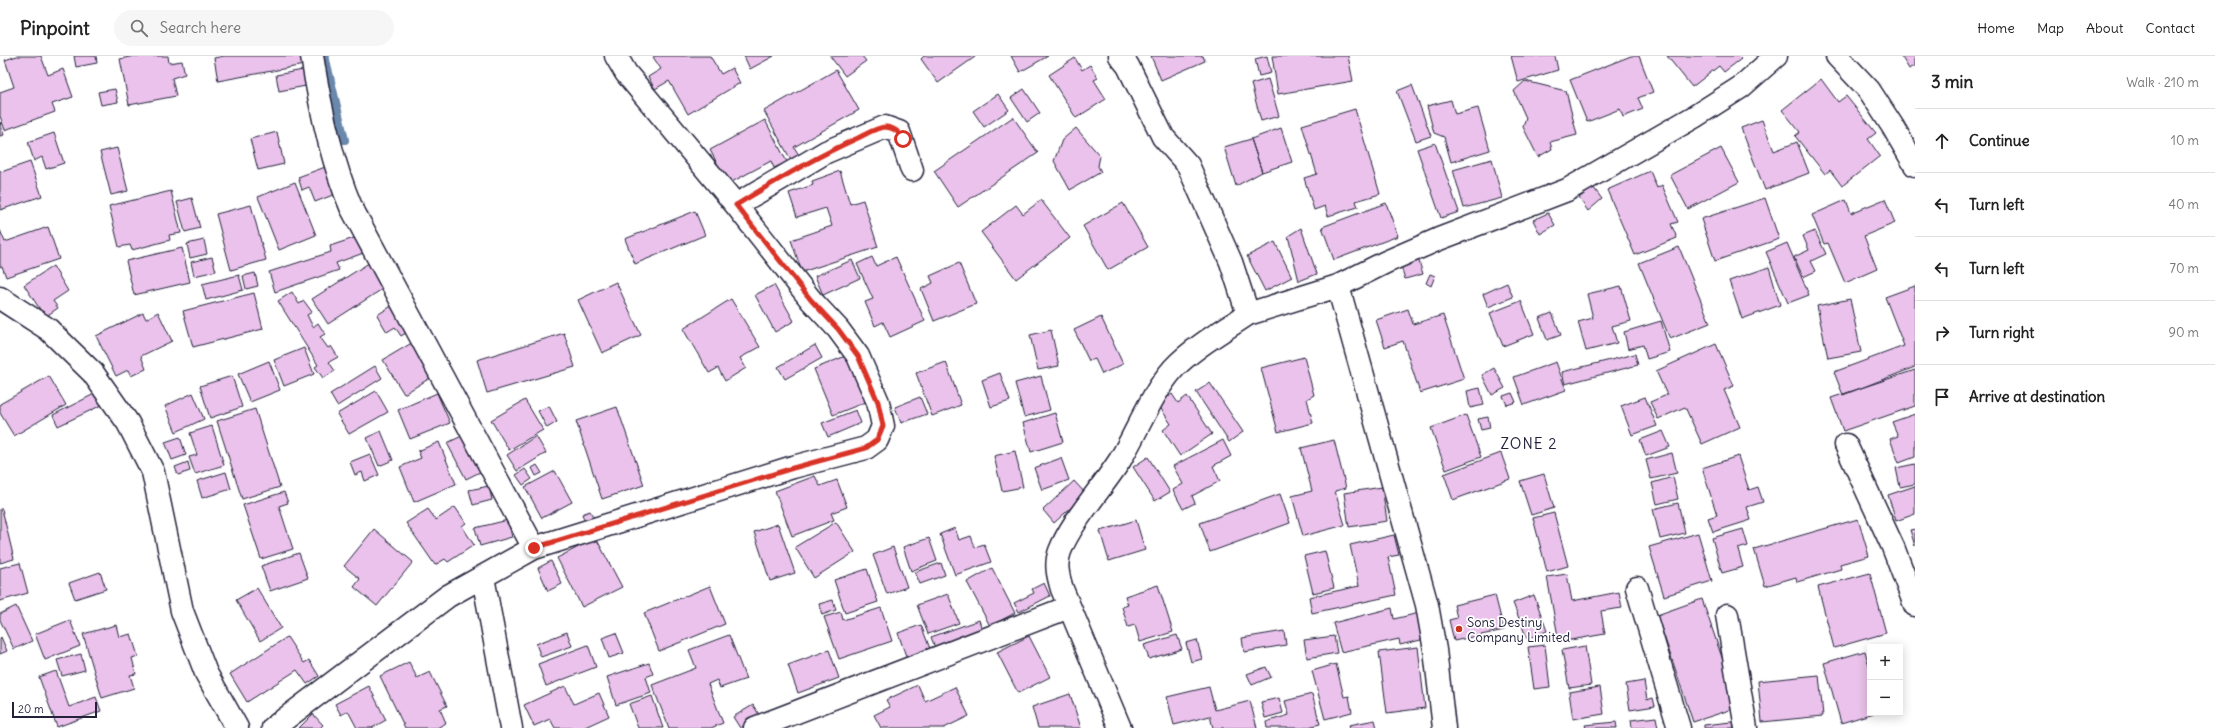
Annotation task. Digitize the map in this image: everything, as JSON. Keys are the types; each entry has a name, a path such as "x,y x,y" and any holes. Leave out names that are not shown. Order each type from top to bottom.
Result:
{"street":[{"path":"312,56 317,88 342,186 351,207 534,548"},
{"path":"273,728 448,596 534,548 793,468 866,448 877,440 883,426 878,402 858,356 838,329 811,300 736,205 626,73 616,56"},
{"path":"1120,56 1128,66 1163,137 1188,165 1231,262 1248,314"},
{"path":"1120,728 1069,607 1056,568 1060,551 1068,536 1120,459 1158,391 1174,368 1194,351 1248,314 1338,286 1386,262 1438,239 1567,190 1741,87 1776,56"},
{"path":"1837,56 1869,90 1915,165"},
{"path":"736,205 826,152 885,127 899,132 912,170"},
{"path":"1338,286 1427,605 1435,650 1444,728"},
{"path":"0,298 48,329 93,373 128,423 153,472 182,611 206,673 237,728"},
{"path":"1846,445 1893,547 1915,605"},
{"path":"483,577 511,728"},
{"path":"1637,588 1679,728"},
{"path":"755,728 1069,607"},
{"path":"1727,615 1746,728"}],"building":[{"path":"17,56 41,56 48,75 63,69 73,97 52,104 55,112 5,130 0,116 0,92 14,87 5,60"},
{"path":"74,56 96,56 97,63 76,67"},
{"path":"134,56 168,56 169,63 182,61 185,74 172,78 176,96 129,105 120,59"},
{"path":"224,56 302,56 304,65 218,81 214,58"},
{"path":"710,56 721,74 732,68 740,83 688,114 669,81 655,89 648,77 661,69 653,57"},
{"path":"744,56 774,56 750,69"},
{"path":"830,56 862,56 866,61 845,76"},
{"path":"924,56 975,57 938,83 921,59"},
{"path":"1011,56 1048,56 1020,72"},
{"path":"1151,56 1203,56 1205,61 1161,80"},
{"path":"1267,56 1271,73 1259,76 1255,59"},
{"path":"1272,56 1348,56 1353,81 1278,94"},
{"path":"1511,56 1555,56 1558,70 1518,82"},
{"path":"1631,56 1639,56 1653,92 1638,98 1643,109 1623,117 1620,109 1587,122 1570,80"},
{"path":"1667,56 1738,56 1741,59 1724,72 1719,66 1692,87"},
{"path":"1901,56 1915,56 1915,66 1909,69"},
{"path":"1075,58 1082,70 1090,65 1098,78 1094,80 1106,99 1076,118 1049,75"},
{"path":"303,70 306,86 279,91 276,75"},
{"path":"836,70 859,110 794,147 799,155 791,160 764,111"},
{"path":"1268,79 1279,116 1261,121 1251,84"},
{"path":"1821,79 1838,102 1846,96 1876,133 1868,139 1880,156 1842,186 1830,170 1825,174 1795,136 1800,132 1782,110"},
{"path":"1525,81 1566,91 1577,135 1550,142 1552,149 1538,157 1523,127 1526,118 1514,91"},
{"path":"1412,85 1431,136 1416,141 1397,91"},
{"path":"115,89 118,102 101,105 98,92"},
{"path":"1024,89 1040,113 1027,122 1011,98"},
{"path":"998,94 1009,110 984,127 973,111"},
{"path":"1451,100 1455,114 1478,108 1490,150 1451,162 1444,137 1434,133 1427,106"},
{"path":"1355,109 1380,194 1356,201 1358,207 1328,216 1325,206 1314,210 1304,178 1317,174 1302,125"},
{"path":"1013,117 1038,153 958,207 934,171"},
{"path":"765,120 787,162 774,168 771,161 728,184 710,150"},
{"path":"1762,120 1774,151 1797,142 1809,173 1765,190 1741,128"},
{"path":"0,122 4,135 0,136"},
{"path":"1076,128 1100,156 1098,166 1101,172 1070,190 1054,161 1062,140"},
{"path":"1281,128 1292,162 1262,172 1251,139"},
{"path":"277,132 284,164 258,170 250,139"},
{"path":"54,133 64,163 46,169 42,157 34,161 28,142"},
{"path":"1251,139 1262,172 1236,186 1224,147"},
{"path":"1435,143 1459,212 1441,218 1417,149"},
{"path":"117,148 128,191 111,195 100,152"},
{"path":"1721,148 1739,182 1688,209 1670,175"},
{"path":"1492,159 1502,198 1464,208 1453,170"},
{"path":"30,162 42,196 0,210 0,170 1,172"},
{"path":"328,166 338,193 315,202 309,187 302,190 298,177"},
{"path":"840,171 850,204 863,200 878,247 802,272 791,240 832,226 826,208 797,217 789,193 813,185 812,181"},
{"path":"1650,171 1657,188 1662,185 1678,222 1671,224 1677,238 1635,255 1607,190"},
{"path":"295,182 316,235 279,250 258,197"},
{"path":"1593,187 1602,199 1588,211 1579,198"},
{"path":"171,191 181,233 169,235 170,240 132,250 130,245 119,247 109,206"},
{"path":"192,198 200,228 185,232 177,202"},
{"path":"1765,198 1779,239 1715,261 1701,219"},
{"path":"1885,199 1895,223 1864,236 1877,269 1845,283 1828,243 1824,244 1812,215 1846,200 1851,213"},
{"path":"1041,200 1070,238 1016,279 981,232 1016,205 1023,214"},
{"path":"1123,203 1148,247 1108,270 1083,226"},
{"path":"1386,203 1398,236 1334,260 1322,227"},
{"path":"251,205 266,260 231,270 216,214"},
{"path":"695,211 705,235 635,264 625,239"},
{"path":"1548,213 1555,225 1540,234 1533,220"},
{"path":"48,227 59,259 6,277 2,266 0,267 0,230 5,242"},
{"path":"1301,228 1317,274 1299,281 1288,236"},
{"path":"1815,231 1826,254 1811,261 1816,271 1803,277 1794,257 1809,250 1803,236"},
{"path":"363,235 369,251 336,263 339,270 275,292 269,272 331,252 330,246"},
{"path":"204,240 207,254 190,258 187,244"},
{"path":"1275,242 1292,277 1265,291 1247,256"},
{"path":"1787,243 1809,295 1788,303 1766,252"},
{"path":"1679,247 1710,323 1670,339 1639,263"},
{"path":"182,248 190,282 134,295 126,261"},
{"path":"212,257 216,271 194,276 191,262"},
{"path":"872,257 876,266 896,257 925,321 890,337 883,322 875,326 865,302 873,299 857,264"},
{"path":"1418,258 1423,274 1405,279 1400,263"},
{"path":"852,260 860,278 823,295 815,276"},
{"path":"372,261 387,286 328,324 312,299"},
{"path":"959,263 976,304 934,321 921,289 933,283 930,276"},
{"path":"53,266 68,291 53,301 58,308 45,317 24,285"},
{"path":"1769,267 1780,305 1742,319 1729,281"},
{"path":"255,273 258,286 246,289 243,276"},
{"path":"1430,274 1435,276 1431,286 1426,283"},
{"path":"239,275 243,290 206,300 202,284"},
{"path":"616,282 641,335 602,353 578,300"},
{"path":"1507,283 1513,297 1488,307 1483,294"},
{"path":"774,285 794,321 775,332 755,295"},
{"path":"1621,286 1631,321 1612,326 1617,343 1586,351 1578,322 1593,318 1587,294"},
{"path":"1915,286 1915,367 1843,395 1834,372 1904,346 1885,297"},
{"path":"292,292 299,304 304,301 312,312 307,315 313,327 318,323 325,334 320,337 328,348 331,346 338,357 329,362 335,371 323,378 315,367 318,365 278,301"},
{"path":"254,293 263,329 193,347 183,311"},
{"path":"731,299 760,347 740,358 746,368 725,381 718,368 709,373 683,329"},
{"path":"1850,299 1861,352 1828,358 1817,306"},
{"path":"1521,301 1534,334 1503,346 1490,313"},
{"path":"398,302 414,328 401,336 395,327 387,332 377,315"},
{"path":"1408,309 1413,324 1443,315 1464,379 1420,393 1403,341 1385,347 1376,320"},
{"path":"158,312 172,341 141,356 146,369 131,376 128,370 116,376 96,336 143,313 146,319"},
{"path":"1552,313 1561,335 1547,340 1539,318"},
{"path":"1101,317 1123,364 1102,374 1095,359 1089,361 1074,330"},
{"path":"1661,321 1670,352 1647,359 1643,345 1628,349 1624,332"},
{"path":"1051,330 1059,366 1038,370 1030,335"},
{"path":"564,333 575,367 487,393 477,360"},
{"path":"415,341 435,375 404,394 383,360"},
{"path":"1716,344 1734,386 1724,390 1740,427 1702,444 1685,407 1658,419 1650,402 1667,395 1656,371"},
{"path":"815,345 822,358 785,379 778,367"},
{"path":"304,348 314,374 284,386 274,360"},
{"path":"1635,354 1638,365 1565,384 1562,372"},
{"path":"848,355 866,402 833,415 814,369"},
{"path":"1304,357 1314,395 1307,399 1313,423 1278,432 1261,368"},
{"path":"269,361 280,390 250,402 238,374"},
{"path":"946,362 961,405 932,416 916,373"},
{"path":"1556,362 1566,390 1524,405 1514,377"},
{"path":"375,366 382,378 337,406 330,394"},
{"path":"1494,368 1505,388 1492,395 1482,375"},
{"path":"1915,370 1915,406 1843,431 1831,398"},
{"path":"1000,373 1010,401 991,407 982,380"},
{"path":"49,376 66,405 14,436 0,413 0,404"},
{"path":"232,376 242,407 210,418 200,386"},
{"path":"1041,376 1050,410 1024,417 1015,383"},
{"path":"1210,383 1243,432 1229,442 1196,392"},
{"path":"1480,388 1484,405 1470,408 1467,391"},
{"path":"376,391 388,412 349,434 337,414"},
{"path":"98,392 104,404 58,426 53,415"},
{"path":"193,393 204,419 176,432 165,406"},
{"path":"437,393 450,423 410,439 398,410"},
{"path":"1512,393 1516,402 1507,405 1503,396"},
{"path":"1172,394 1178,403 1187,396 1212,434 1180,456 1163,430 1171,424 1158,404"},
{"path":"920,397 927,414 901,423 895,407"},
{"path":"1645,397 1657,426 1632,435 1621,406"},
{"path":"525,400 543,430 509,450 491,420"},
{"path":"549,406 557,422 547,428 538,411"},
{"path":"617,407 644,485 602,499 576,421"},
{"path":"255,409 280,487 242,499 217,421"},
{"path":"856,410 861,423 828,437 822,423"},
{"path":"1055,413 1063,442 1031,452 1023,423"},
{"path":"1915,414 1915,457 1899,463 1890,439 1898,436 1892,422"},
{"path":"1466,415 1481,457 1446,470 1431,428"},
{"path":"1488,417 1490,428 1481,430 1478,419"},
{"path":"212,426 224,465 195,474 189,457 197,455 190,433"},
{"path":"381,431 393,460 379,466 367,438"},
{"path":"1663,431 1670,447 1646,456 1640,440"},
{"path":"464,435 482,471 466,479 447,443"},
{"path":"536,436 546,453 517,471 507,455"},
{"path":"180,437 186,455 172,460 165,442"},
{"path":"1223,440 1231,456 1213,466 1220,481 1192,496 1195,503 1183,509 1173,490 1183,484 1173,466"},
{"path":"1334,440 1346,488 1335,491 1345,525 1303,536 1292,496 1312,491 1301,448"},
{"path":"439,442 456,484 414,502 400,467 421,458 418,451"},
{"path":"1015,451 1023,487 1002,491 994,456"},
{"path":"1501,453 1510,479 1453,500 1444,474"},
{"path":"1672,453 1677,473 1651,479 1646,460"},
{"path":"370,454 379,475 365,481 362,472 355,475 350,462"},
{"path":"1738,456 1749,490 1758,487 1763,502 1747,507 1751,520 1713,532 1708,518 1717,515 1702,468"},
{"path":"1148,457 1170,492 1155,501 1133,467"},
{"path":"1061,458 1069,480 1042,490 1034,468"},
{"path":"188,462 190,471 178,475 175,467"},
{"path":"1915,464 1915,484 1900,487 1896,468"},
{"path":"537,465 542,473 536,476 532,468"},
{"path":"525,469 532,479 523,485 516,475"},
{"path":"555,471 572,502 542,518 525,487"},
{"path":"226,472 231,489 202,498 197,481"},
{"path":"1544,474 1554,508 1531,515 1520,481"},
{"path":"815,476 820,486 837,480 847,507 831,513 834,520 792,536 775,491"},
{"path":"1673,477 1678,499 1657,504 1652,483"},
{"path":"1074,481 1086,494 1054,523 1043,510"},
{"path":"489,486 492,500 473,505 469,490"},
{"path":"1915,486 1915,514 1896,521 1888,495"},
{"path":"1382,487 1387,521 1349,527 1344,493"},
{"path":"284,492 288,503 279,506 293,549 261,559 243,505"},
{"path":"1280,494 1290,523 1210,552 1200,523"},
{"path":"1678,503 1685,533 1660,539 1653,509"},
{"path":"455,507 466,523 462,526 474,545 448,562 445,559 435,565 406,523 428,509 436,520"},
{"path":"0,509 2,509 14,559 0,563"},
{"path":"590,511 594,518 585,522 582,514"},
{"path":"1554,513 1568,566 1547,572 1533,518"},
{"path":"1858,519 1869,556 1840,564 1841,569 1797,582 1796,577 1765,586 1754,549"},
{"path":"508,520 512,537 480,546 475,528"},
{"path":"1136,520 1145,550 1109,561 1100,531"},
{"path":"836,522 855,552 814,578 795,547"},
{"path":"778,524 795,573 770,581 754,532"},
{"path":"955,528 959,540 971,536 975,547 984,544 991,562 955,575 940,534"},
{"path":"374,529 413,562 377,606 354,587 360,579 344,566"},
{"path":"1743,529 1748,546 1738,549 1743,567 1722,573 1712,538"},
{"path":"1915,529 1915,546 1910,530"},
{"path":"1698,533 1712,581 1664,596 1649,547"},
{"path":"1394,535 1399,555 1388,557 1396,595 1312,613 1309,597 1359,586 1350,545"},
{"path":"596,538 622,587 582,607 557,558"},
{"path":"929,538 937,561 911,571 903,547"},
{"path":"893,547 907,587 887,594 873,555"},
{"path":"1325,551 1334,588 1313,593 1304,556"},
{"path":"299,553 308,578 270,591 261,566"},
{"path":"551,561 562,584 548,591 538,568"},
{"path":"20,563 28,593 0,601 0,568"},
{"path":"941,563 945,575 920,584 915,572"},
{"path":"992,568 1015,613 990,626 967,582"},
{"path":"867,569 878,602 845,613 834,580"},
{"path":"100,572 106,589 75,599 69,583"},
{"path":"1870,573 1886,633 1834,648 1818,587"},
{"path":"1567,574 1572,601 1619,592 1622,608 1601,611 1605,634 1559,642 1547,577"},
{"path":"1044,583 1050,596 1019,612 1014,603 1034,593 1032,589"},
{"path":"1158,585 1173,632 1140,642 1135,625 1128,627 1122,607 1128,605 1125,596"},
{"path":"710,586 725,624 659,651 644,613"},
{"path":"257,588 281,628 260,641 236,600"},
{"path":"948,594 959,623 928,634 917,605"},
{"path":"1495,595 1504,630 1454,641 1449,620 1457,618 1454,605"},
{"path":"1534,595 1547,631 1527,639 1513,603"},
{"path":"1702,599 1739,707 1693,722 1657,615"},
{"path":"833,600 836,610 822,615 819,604"},
{"path":"16,606 32,641 14,649 0,620 0,614"},
{"path":"881,608 892,641 839,659 824,617 841,612 843,620"},
{"path":"1392,608 1394,619 1419,613 1425,639 1400,645 1399,639 1341,652 1333,623"},
{"path":"70,620 80,646 45,660 35,634"},
{"path":"979,620 984,636 937,653 931,637"},
{"path":"116,625 119,637 131,634 138,656 132,658 136,674 130,675 134,688 102,698 83,634"},
{"path":"921,625 932,654 908,662 898,633"},
{"path":"1284,631 1286,645 1244,652 1242,638"},
{"path":"567,632 572,646 541,657 536,644"},
{"path":"616,633 624,653 609,658 602,638"},
{"path":"729,635 746,679 720,688 717,680 708,684 723,723 711,728 669,728 652,685 696,668 689,650"},
{"path":"1177,635 1182,649 1149,659 1144,645"},
{"path":"1029,636 1050,677 1018,693 997,652"},
{"path":"1334,636 1337,653 1307,658 1304,640"},
{"path":"1,637 7,651 0,654 0,638"},
{"path":"287,637 304,663 309,660 319,676 307,684 297,670 247,702 230,674"},
{"path":"1197,640 1202,659 1191,662 1186,643"},
{"path":"588,645 596,667 546,686 538,664"},
{"path":"1545,645 1550,687 1534,689 1528,647"},
{"path":"1585,646 1591,685 1569,688 1562,650"},
{"path":"1418,647 1425,708 1387,713 1379,652"},
{"path":"829,650 839,678 798,693 788,665"},
{"path":"1865,651 1867,658 1867,715 1841,723 1824,663"},
{"path":"81,654 85,670 62,676 57,660"},
{"path":"409,662 417,678 430,672 447,706 440,709 446,723 437,728 405,728 380,676"},
{"path":"649,663 653,674 646,677 651,693 616,705 607,677"},
{"path":"1336,664 1344,697 1349,696 1352,712 1325,719 1312,671"},
{"path":"1266,667 1271,677 1252,685 1247,674"},
{"path":"56,671 69,707 96,697 101,711 57,727 39,677"},
{"path":"1819,675 1823,716 1762,722 1758,681"},
{"path":"1644,681 1647,700 1653,698 1655,706 1630,710 1626,684"},
{"path":"918,685 925,701 955,687 969,716 944,728 881,728 874,715 890,707 886,700"},
{"path":"369,686 386,720 372,728 357,728 348,711 341,715 335,704"},
{"path":"565,686 574,704 599,693 609,716 583,728 555,728 550,719 534,726 524,705"},
{"path":"1209,687 1215,710 1250,701 1257,728 1213,728 1210,716 1174,725 1167,697"},
{"path":"1600,687 1604,714 1573,719 1569,692"},
{"path":"1070,694 1081,728 1038,728 1032,707"},
{"path":"1312,694 1320,724 1304,728 1267,728 1266,722 1289,715 1285,701"},
{"path":"652,696 663,728 638,728 629,704"},
{"path":"1279,698 1283,713 1265,718 1261,702"},
{"path":"753,705 760,716 740,728 733,717"},
{"path":"313,714 323,725 320,728 299,728"},
{"path":"1656,717 1658,728 1632,728 1631,720"},
{"path":"1375,720 1377,728 1350,728 1349,725"},
{"path":"1740,721 1741,728 1704,728 1704,725"},
{"path":"1616,722 1617,728 1586,728 1585,725"}],"waterway":[{"path":"325,56 345,140"}],"place":[{"name":"Sons Destiny Company Limited","path":"1459,629"}],"district":[{"name":"ZONE 2","path":"1529,444"}],"route":[{"path":"534,548 793,468 866,448 877,440 883,426 878,402 858,356 838,329 811,300 736,205 826,152 874,130 885,127 892,128 899,132 903,139"}]}
